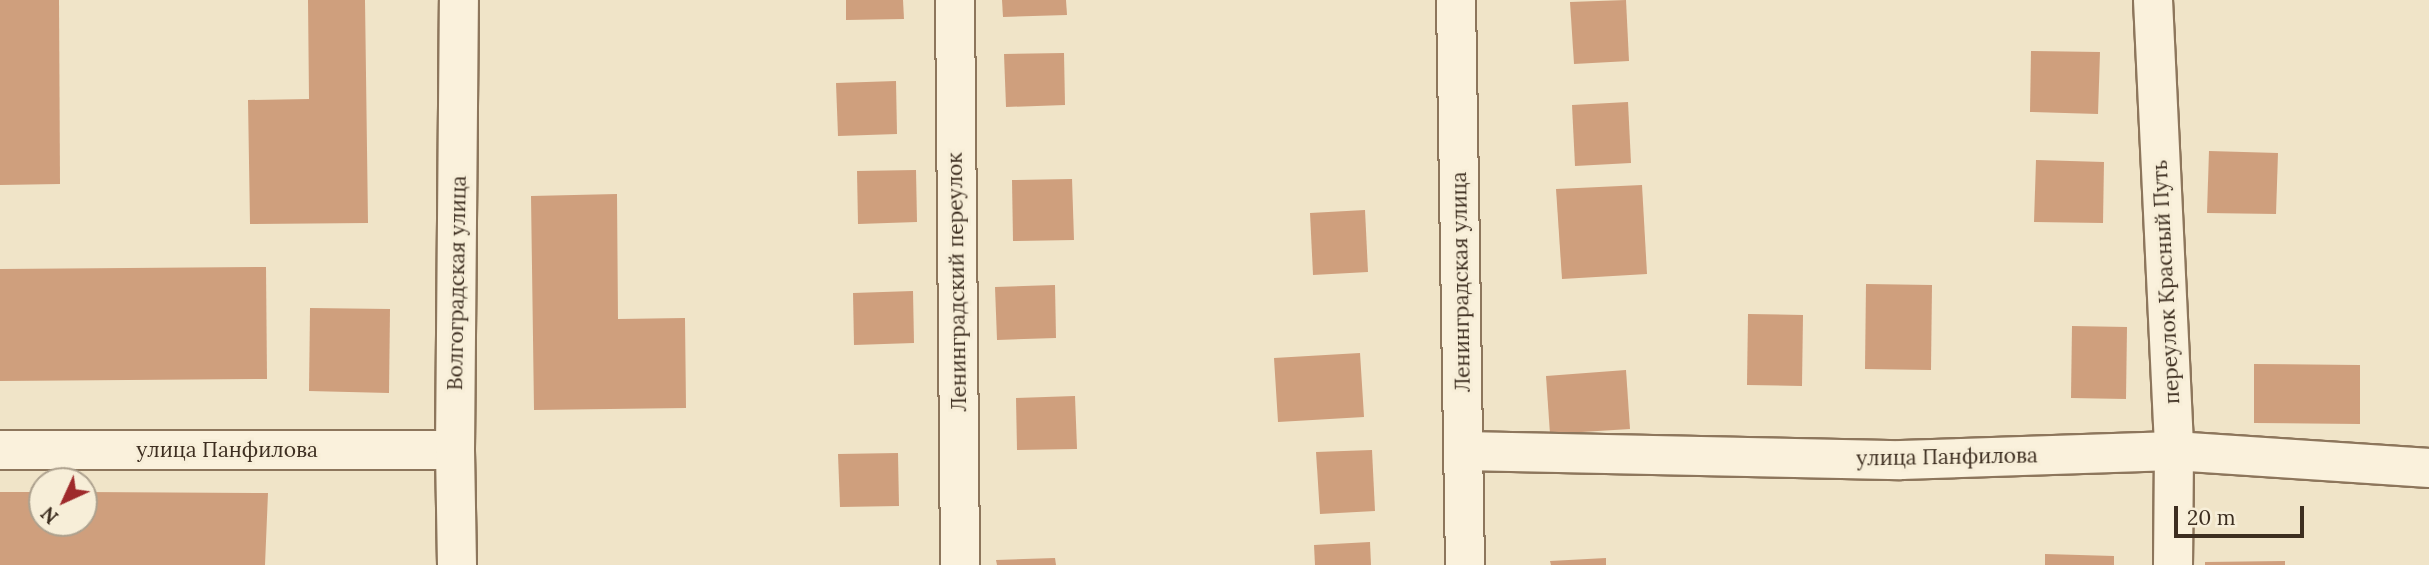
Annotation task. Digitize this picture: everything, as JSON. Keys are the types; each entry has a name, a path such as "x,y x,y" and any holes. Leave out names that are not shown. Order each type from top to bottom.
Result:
{"street":[{"name":"Волгоградская улица","path":"457,565 455,450 459,0"},
{"name":"Ленинградский переулок","path":"955,0 960,565"},
{"name":"Ленинградская улица","path":"1456,0 1465,565"},
{"name":"переулок Красный Путь","path":"2153,0 2174,451 2173,565"},
{"name":"улица Панфилова","path":"0,450 455,450"},
{"name":"улица Панфилова","path":"1464,451 1901,460 2174,451 2429,468"}],"building":[{"path":"0,0 59,0 60,184 0,185"},
{"path":"308,0 365,0 368,223 250,224 248,100 309,99"},
{"path":"846,0 903,0 904,19 846,20"},
{"path":"1002,0 1066,0 1067,15 1003,17"},
{"path":"1626,0 1629,61 1574,64 1570,2"},
{"path":"2031,51 2100,52 2098,114 2030,112"},
{"path":"1064,53 1065,105 1006,107 1004,54"},
{"path":"896,81 897,134 838,136 836,83"},
{"path":"1628,102 1631,163 1575,166 1572,105"},
{"path":"2209,151 2278,153 2276,214 2207,213"},
{"path":"2036,160 2104,162 2103,223 2034,222"},
{"path":"916,170 917,222 858,224 857,171"},
{"path":"1072,179 1074,240 1013,241 1012,180"},
{"path":"1642,185 1647,274 1562,279 1556,189"},
{"path":"617,194 618,319 685,318 686,408 534,410 531,196"},
{"path":"1365,210 1368,272 1313,275 1310,213"},
{"path":"266,267 267,379 0,381 0,269"},
{"path":"1866,284 1932,285 1931,370 1865,369"},
{"path":"1055,285 1056,338 997,340 995,287"},
{"path":"913,291 914,343 854,345 853,293"},
{"path":"310,308 390,309 389,393 309,391"},
{"path":"1748,314 1803,315 1802,386 1747,385"},
{"path":"2072,326 2127,327 2126,399 2071,398"},
{"path":"1360,353 1364,417 1278,422 1274,358"},
{"path":"2254,364 2360,365 2360,424 2254,423"},
{"path":"1626,370 1630,429 1550,434 1546,376"},
{"path":"1075,396 1077,449 1017,450 1016,398"},
{"path":"1372,450 1375,511 1320,514 1316,452"},
{"path":"898,453 899,506 840,507 838,454"},
{"path":"0,492 28,492 28,537 98,537 98,492 268,493 265,565 0,565"},
{"path":"1370,542 1371,565 1315,565 1314,545"},
{"path":"2045,554 2114,556 2114,565 2045,565"},
{"path":"1055,558 1056,565 997,565 996,560"},
{"path":"1606,558 1606,565 1551,565 1550,561"},
{"path":"2285,561 2285,565 2205,565 2205,562"}]}
